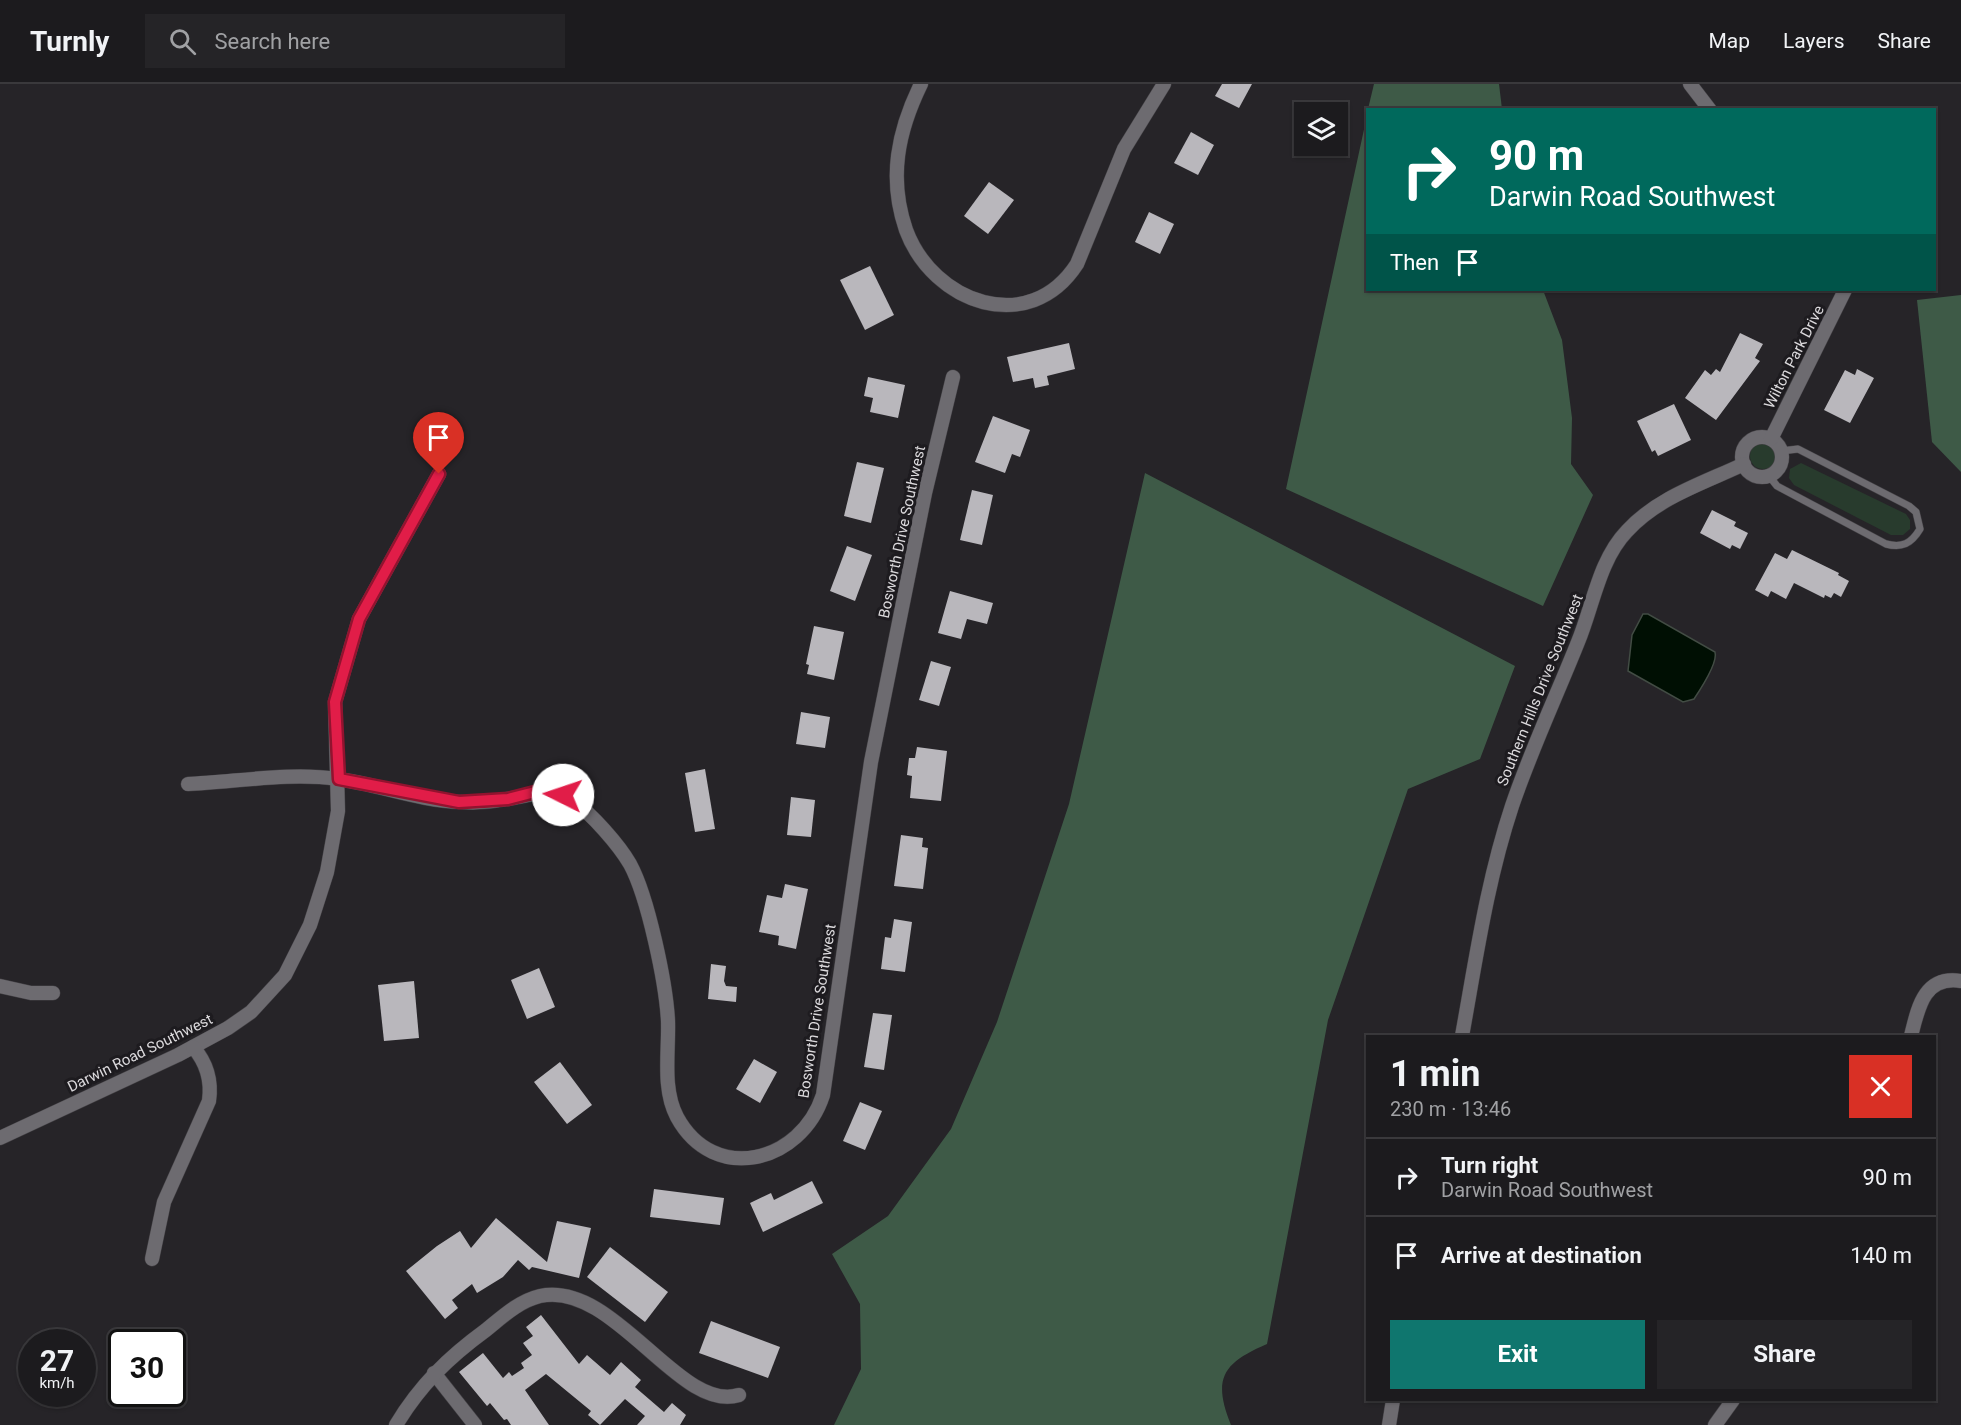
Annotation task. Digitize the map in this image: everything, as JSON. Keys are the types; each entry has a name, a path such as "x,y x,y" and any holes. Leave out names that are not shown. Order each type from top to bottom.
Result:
{"street":[{"path":"921,84 908,111 897,154 901,210 906,230 915,249 943,281 967,296 1005,306 1038,301 1068,278 1077,264 1124,148 1164,84"},
{"path":"1690,84 1708,108"},
{"name":"Wilton Park Drive","path":"1771,438 1844,291"},
{"name":"Bosworth Drive Southwest","path":"189,784 319,777 459,802 486,802 535,792 552,792 577,804 617,846 639,883 664,984 668,1021 668,1089 677,1118 702,1145 728,1156 758,1157 792,1143 807,1129 818,1112 823,1095 871,762 925,493 953,377"},
{"path":"1761,437 1771,438 1781,451 1781,464 1769,476 1752,474 1744,464 1743,452 1750,442 1761,437"},
{"name":"Southern Hills Drive Southwest","path":"1462,1035 1487,893 1511,808 1536,737 1579,641 1613,550 1624,533 1653,507 1744,464"},
{"name":"Darwin Road Southwest","path":"0,1138 194,1047 228,1028 251,1012 285,975 299,951 327,872 338,811 339,779 335,702 359,619 439,474"},
{"path":"1911,1035 1919,1003 1925,993 1945,980 1961,981"},
{"path":"0,986 31,993 53,993"},
{"path":"152,1259 164,1202 209,1101 211,1086 208,1069 194,1047"},
{"path":"396,1425 413,1398 434,1373 520,1303 538,1296 554,1294 570,1296 596,1308 698,1388 727,1399 739,1395"},
{"path":"434,1373 475,1425"},
{"path":"1389,1425 1394,1401"},
{"path":"1715,1425 1732,1401"}],"lane":[{"path":"1769,476 1777,486 1886,544 1896,546 1906,544 1920,530 1917,512 1909,506 1798,449 1781,451"}],"green space":[{"path":"1374,84 1499,84 1502,108 1368,108"},
{"path":"1366,120 1366,291 1543,291 1562,340 1572,418 1571,464 1593,495 1543,606 1286,489"},
{"path":"1961,295 1961,472 1932,442 1917,300"},
{"path":"1763,443 1772,447 1776,456 1772,465 1763,469 1754,465 1750,456 1754,447"},
{"path":"1801,463 1906,514 1910,520 1910,529 1903,535 1891,535 1794,485 1789,478 1790,469"},
{"path":"1145,473 1515,666 1480,759 1408,789 1328,1020 1267,1344 1240,1358 1231,1366 1222,1384 1225,1409 1231,1425 834,1425 861,1369 860,1304 832,1254 888,1216 951,1129 997,1022 1069,804"}],"shaded area":[{"path":"1643,614 1648,614 1715,652 1711,669 1694,699 1683,702 1628,671 1632,635"}],"building":[{"path":"1222,84 1252,84 1239,108 1215,96"},
{"path":"1191,132 1214,145 1198,175 1174,163"},
{"path":"989,182 1014,200 988,234 964,216"},
{"path":"1149,212 1174,224 1160,254 1135,242"},
{"path":"870,266 894,315 865,330 840,280"},
{"path":"1740,333 1763,344 1755,358 1760,361 1716,420 1685,398 1705,370 1711,375 1716,369 1720,372"},
{"path":"1069,343 1075,369 1047,376 1049,385 1035,388 1033,378 1013,382 1007,357"},
{"path":"1857,369 1874,378 1850,423 1824,410 1845,370 1855,375"},
{"path":"868,377 905,385 898,418 870,412 873,398 864,396"},
{"path":"1674,404 1691,440 1658,456 1655,450 1652,452 1637,421"},
{"path":"993,416 1030,430 1020,457 1012,454 1005,473 975,462"},
{"path":"857,462 884,468 871,523 844,516"},
{"path":"972,490 993,495 982,545 960,540"},
{"path":"1712,510 1736,522 1734,526 1748,533 1740,549 1732,545 1730,549 1700,533"},
{"path":"847,546 872,555 855,601 830,591"},
{"path":"1792,550 1839,573 1838,575 1849,581 1841,597 1834,593 1831,598 1825,595 1824,598 1794,583 1786,599 1771,591 1768,597 1755,590 1775,553 1787,559"},
{"path":"950,591 993,603 987,624 967,619 961,639 938,633"},
{"path":"814,626 844,632 834,680 807,674 809,665 806,664"},
{"path":"931,661 951,667 939,706 919,700"},
{"path":"801,712 830,717 825,748 796,744"},
{"path":"917,747 947,751 941,801 910,798 912,776 907,775 909,758 915,758"},
{"path":"705,769 715,829 695,832 685,773"},
{"path":"791,797 815,800 811,837 787,835"},
{"path":"901,835 923,838 922,847 928,848 923,889 894,886"},
{"path":"785,884 808,889 796,949 778,945 779,936 759,932 767,895 782,898"},
{"path":"894,919 912,922 905,972 881,969 885,937 891,938"},
{"path":"711,964 726,966 724,981 726,986 737,987 736,1002 708,999"},
{"path":"539,968 555,1007 527,1019 511,980"},
{"path":"414,981 419,1038 384,1041 378,985"},
{"path":"873,1013 892,1015 884,1070 864,1067"},
{"path":"754,1059 777,1072 760,1103 736,1089"},
{"path":"560,1062 592,1105 567,1124 534,1082"},
{"path":"860,1102 882,1111 865,1150 843,1141"},
{"path":"812,1181 823,1203 763,1232 750,1203 771,1193 774,1200"},
{"path":"654,1189 724,1198 720,1225 650,1217"},
{"path":"496,1218 547,1262 557,1221 591,1228 579,1278 532,1267 529,1270 518,1260 503,1277 477,1293 472,1284 452,1300 458,1308 445,1319 406,1271 460,1231 471,1248"},
{"path":"610,1247 668,1292 645,1322 587,1277"},
{"path":"541,1315 579,1364 587,1355 610,1375 621,1362 641,1380 635,1387 664,1412 672,1403 686,1415 680,1425 637,1425 645,1416 625,1399 600,1425 588,1415 591,1411 546,1374 525,1390 549,1425 511,1425 507,1419 504,1420 490,1403 487,1406 459,1372 483,1353 503,1378 509,1372 512,1376 524,1368 521,1363 532,1355 523,1343 533,1336 526,1327"},
{"path":"711,1321 780,1347 768,1378 699,1353"}],"route":[{"path":"439,474 359,619 335,702 339,779 459,802 486,802 535,792 552,792 563,795"}]}
